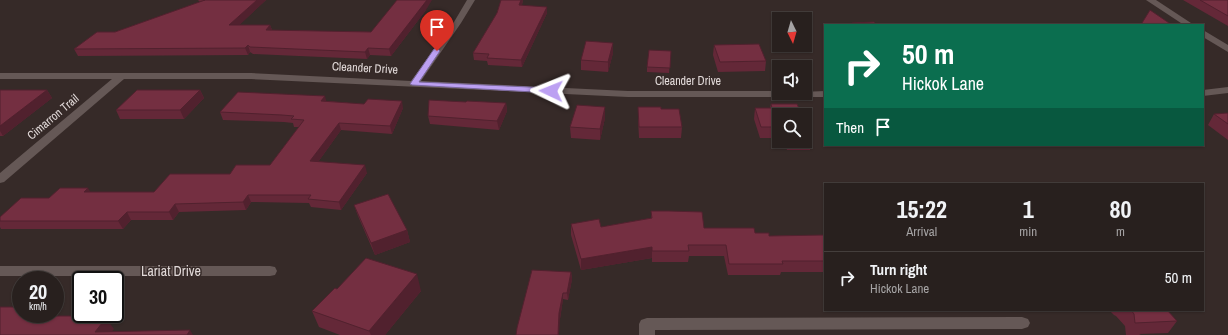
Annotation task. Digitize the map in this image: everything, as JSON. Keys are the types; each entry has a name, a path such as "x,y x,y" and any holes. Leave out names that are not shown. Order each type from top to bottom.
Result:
{"street":[{"path":"414,84 452,28 457,23 471,0"},
{"path":"1150,0 1188,24"},
{"path":"1204,34 1228,49"},
{"name":"Cleander Drive","path":"0,76 252,76 628,94 824,94"},
{"name":"Cimarron Trail","path":"0,179 122,76"},
{"path":"1204,93 1228,90"},
{"name":"Lariat Drive","path":"0,271 270,271"},
{"path":"647,335 647,324 1022,324"}],"building":[{"path":"205,0 257,0 229,25 270,25 266,30 371,32 397,0 427,0 389,49 368,48 365,52 250,47 248,45 245,48 74,49 97,32 115,32"},
{"path":"501,0 521,0 519,5 547,7 521,60 487,58 489,54 473,53 497,13"},
{"path":"1200,0 1228,0 1228,16"},
{"path":"1150,10 1171,24 1144,24 1142,23"},
{"path":"874,22 876,24 852,24"},
{"path":"586,41 613,43 608,62 581,60"},
{"path":"759,44 766,61 720,62 714,45"},
{"path":"649,50 671,51 670,68 647,67"},
{"path":"0,90 47,90 0,126"},
{"path":"137,90 200,90 180,110 116,110"},
{"path":"238,92 325,96 321,101 364,104 368,99 402,101 390,126 339,123 310,161 365,165 339,202 308,199 311,195 248,195 243,202 175,204 169,212 127,212 118,221 0,221 0,217 21,198 49,198 60,188 88,188 84,192 154,192 170,174 230,174 236,165 270,165 304,120 291,119 294,116 220,112"},
{"path":"429,100 506,103 497,121 428,116"},
{"path":"771,104 797,104 799,108 772,108"},
{"path":"577,105 605,107 600,129 570,127"},
{"path":"638,107 679,109 682,127 639,127"},
{"path":"755,108 772,108 772,127 761,127"},
{"path":"1228,113 1228,124 1214,114"},
{"path":"388,194 407,230 371,243 354,205"},
{"path":"651,211 702,212 704,228 754,228 755,233 769,233 769,236 824,235 824,261 782,261 783,264 729,264 726,245 688,245 689,251 652,251 652,247 581,259 571,224 599,219 601,227 652,218"},
{"path":"366,258 417,274 369,331 312,311 335,288 337,289"},
{"path":"532,270 571,272 567,293 563,293 559,313 558,335 516,335"},
{"path":"0,307 12,307 12,323 64,323 64,316 72,316 72,323 102,323 95,332 190,330 187,335 0,335"},
{"path":"1132,311 1168,311 1177,321 1135,323 1134,314"}],"route":[{"path":"437,51 414,84 551,91"}]}
